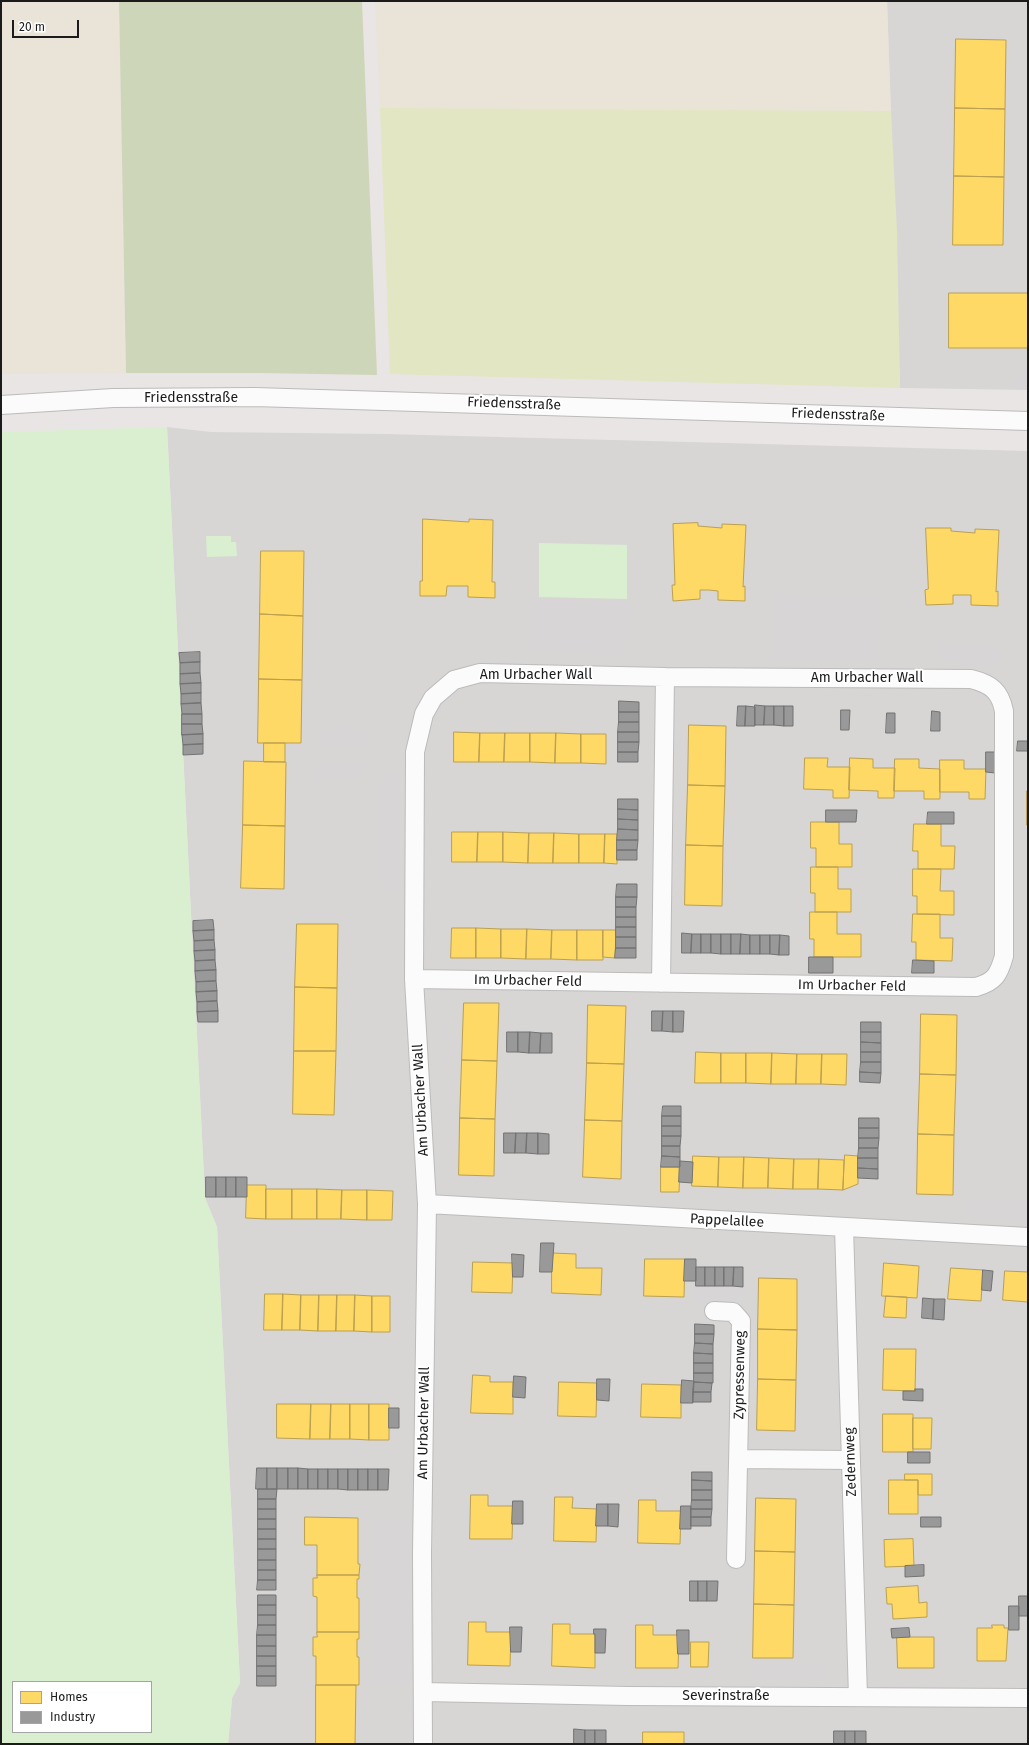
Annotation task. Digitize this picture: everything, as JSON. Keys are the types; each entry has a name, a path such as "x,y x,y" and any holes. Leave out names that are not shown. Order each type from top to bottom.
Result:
{"street":[{"name":"Friedensstraße","path":"1,405 114,398 255,397 1028,421"},
{"name":"Am Urbacher Wall","path":"423,1744 422,1538 427,1204 414,979 415,752 424,714 433,698 454,680 480,673 971,679 983,682 995,690"},
{"path":"661,983 665,676"},
{"name":"Im Urbacher Feld","path":"414,979 976,987 987,984 1000,970 1004,956 1004,711 1002,698 995,690"},
{"name":"Pappelallee","path":"427,1204 1028,1237"},
{"name":"Zedernweg","path":"844,1227 858,1697"},
{"name":"Zypressenweg","path":"714,1311 733,1312 740,1321 736,1559"},
{"path":"738,1459 851,1460"},
{"name":"Severinstraße","path":"423,1692 636,1696 1028,1698"}],"shaded area":[{"path":"1,1 119,1 126,373 1,374"},
{"path":"375,1 887,1 891,111 380,108"},
{"path":"887,1 1028,1 1028,390 900,388"},
{"path":"1016,373 1028,373 1028,389 1016,389"},
{"path":"167,427 211,432 386,434 1028,451 1028,1744 228,1744 232,1698 240,1683 217,1227 205,1198"},
{"path":"773,594 879,595 878,660 772,659"},
{"path":"530,600 627,601 626,654 529,652"},
{"path":"937,645 1000,647 1000,664 936,662"},
{"path":"326,728 364,728 369,744 320,743"},
{"path":"317,762 363,763 359,778 313,777"},
{"path":"381,771 400,771 399,887 381,887"},
{"path":"968,1198 1028,1202 1028,1220 967,1216"},
{"path":"696,1287 744,1287 743,1304 695,1303"},
{"path":"372,1518 408,1519 407,1686 373,1686"},
{"path":"751,1661 825,1662 824,1681 750,1680"}],"green space":[{"path":"119,1 362,1 377,375 126,373"},
{"path":"380,108 891,111 897,231 900,388 390,374"},
{"path":"167,427 205,1198 217,1227 240,1683 232,1698 228,1744 1,1744 1,432"},
{"path":"206,536 231,536 231,542 236,542 237,556 207,557"},
{"path":"539,543 627,545 627,599 539,597"}],"building: Homes":[{"path":"956,39 1006,40 1005,109 955,108"},
{"path":"955,108 1005,109 1004,177 954,176"},
{"path":"954,176 1004,177 1003,245 953,245"},
{"path":"949,293 1028,293 1028,348 949,348"},
{"path":"423,519 469,522 469,519 493,520 492,582 495,582 495,598 468,597 468,586 447,586 446,596 420,596 420,581 422,581"},
{"path":"698,523 698,526 722,528 722,524 746,525 743,587 745,586 745,601 718,600 718,591 700,590 700,599 673,601 672,585 675,585 673,524"},
{"path":"926,528 951,528 951,531 975,533 975,529 999,530 996,592 998,591 998,606 971,605 971,595 953,595 953,604 926,605 925,590 928,589"},
{"path":"261,551 304,551 303,616 260,614"},
{"path":"260,614 303,616 302,680 259,679"},
{"path":"259,679 302,680 301,743 258,743"},
{"path":"689,725 726,726 725,786 688,785"},
{"path":"454,732 480,733 479,762 454,762"},
{"path":"480,733 505,733 504,762 479,762"},
{"path":"505,733 530,733 530,762 504,762"},
{"path":"530,733 556,733 555,763 530,762"},
{"path":"556,733 581,734 581,763 555,763"},
{"path":"581,734 606,734 606,764 581,763"},
{"path":"264,743 285,743 285,762 264,762"},
{"path":"805,758 828,758 827,767 850,767 849,798 833,798 833,790 804,789"},
{"path":"850,758 873,759 873,768 895,768 894,798 878,798 878,791 849,790"},
{"path":"895,759 919,759 919,768 940,769 940,799 924,799 924,791 894,791"},
{"path":"940,760 964,760 964,769 986,769 985,799 969,799 969,792 940,792"},
{"path":"244,761 286,762 285,826 243,825"},
{"path":"688,785 725,786 723,846 686,845"},
{"path":"1028,791 1028,825 1027,825"},
{"path":"811,822 839,822 839,844 852,844 852,867 816,867 816,848 811,848"},
{"path":"914,824 941,824 941,846 955,846 954,869 918,869 918,851 913,851"},
{"path":"243,825 285,826 284,889 241,888"},
{"path":"452,832 478,832 477,862 452,862"},
{"path":"478,832 503,832 503,862 477,862"},
{"path":"503,832 529,833 528,863 503,862"},
{"path":"529,833 554,833 553,863 528,863"},
{"path":"554,833 579,834 579,863 553,863"},
{"path":"579,834 605,834 604,863 579,863"},
{"path":"605,834 617,834 617,864 604,863"},
{"path":"686,845 723,846 722,906 685,905"},
{"path":"811,867 838,867 838,889 851,889 851,912 815,912 815,893 811,893"},
{"path":"913,869 941,869 940,891 954,891 954,915 917,914 917,896 913,896"},
{"path":"810,912 837,912 837,934 861,934 861,957 814,957 814,939 810,939"},
{"path":"913,914 940,914 940,938 953,938 952,961 916,960 916,942 912,942"},
{"path":"297,924 338,924 337,988 295,987"},
{"path":"452,928 476,928 476,958 451,958"},
{"path":"476,928 501,929 501,958 476,958"},
{"path":"501,929 527,929 526,959 501,958"},
{"path":"527,929 552,930 551,959 526,959"},
{"path":"552,930 577,930 577,960 551,959"},
{"path":"577,930 603,930 603,960 577,960"},
{"path":"603,930 616,930 615,958 603,957"},
{"path":"295,987 337,988 336,1051 294,1051"},
{"path":"464,1003 499,1003 497,1061 462,1060"},
{"path":"588,1005 626,1006 624,1064 587,1063"},
{"path":"921,1014 957,1015 956,1075 920,1074"},
{"path":"294,1051 336,1051 334,1115 293,1114"},
{"path":"696,1052 721,1053 721,1083 695,1083"},
{"path":"721,1053 746,1053 746,1083 721,1083"},
{"path":"746,1053 772,1053 771,1084 746,1083"},
{"path":"772,1053 797,1054 796,1084 771,1084"},
{"path":"797,1054 822,1054 821,1084 796,1084"},
{"path":"822,1054 847,1054 846,1085 821,1084"},
{"path":"462,1060 497,1061 495,1119 460,1118"},
{"path":"587,1063 624,1064 622,1121 585,1120"},
{"path":"920,1074 956,1075 954,1135 918,1134"},
{"path":"460,1118 495,1119 494,1176 459,1175"},
{"path":"585,1120 622,1121 621,1179 583,1177"},
{"path":"918,1134 954,1135 953,1195 917,1194"},
{"path":"845,1155 858,1156 858,1184 843,1190"},
{"path":"693,1156 719,1157 718,1187 692,1186"},
{"path":"719,1157 744,1157 743,1188 718,1187"},
{"path":"744,1157 769,1158 768,1188 743,1188"},
{"path":"769,1158 794,1159 793,1189 768,1188"},
{"path":"794,1159 819,1159 818,1189 793,1189"},
{"path":"819,1159 844,1160 843,1190 818,1189"},
{"path":"661,1167 680,1167 679,1192 661,1192"},
{"path":"247,1185 266,1185 266,1219 246,1218"},
{"path":"266,1189 292,1189 292,1219 266,1219"},
{"path":"292,1189 317,1189 317,1219 292,1219"},
{"path":"317,1189 342,1190 341,1219 317,1219"},
{"path":"342,1190 367,1190 367,1220 341,1219"},
{"path":"367,1190 393,1191 392,1220 367,1220"},
{"path":"552,1253 576,1254 576,1268 602,1268 601,1295 552,1293"},
{"path":"645,1259 685,1259 684,1297 644,1296"},
{"path":"473,1262 513,1263 512,1293 472,1292"},
{"path":"884,1263 919,1266 917,1298 882,1296"},
{"path":"951,1268 983,1270 981,1301 948,1299"},
{"path":"1005,1271 1028,1272 1028,1302 1003,1300"},
{"path":"759,1278 797,1279 797,1330 758,1329"},
{"path":"265,1294 283,1294 282,1330 264,1330"},
{"path":"283,1294 301,1295 300,1330 282,1330"},
{"path":"301,1295 319,1295 318,1331 300,1330"},
{"path":"319,1295 337,1295 336,1331 318,1331"},
{"path":"337,1295 355,1295 354,1331 336,1331"},
{"path":"355,1295 372,1296 372,1332 354,1331"},
{"path":"372,1296 390,1296 390,1332 372,1332"},
{"path":"886,1296 907,1297 906,1318 884,1317"},
{"path":"758,1329 797,1330 796,1380 758,1379"},
{"path":"884,1349 916,1349 915,1391 883,1390"},
{"path":"473,1375 490,1376 490,1382 513,1382 513,1414 471,1413"},
{"path":"758,1379 796,1380 795,1431 757,1430"},
{"path":"559,1382 597,1383 596,1417 558,1416"},
{"path":"642,1384 681,1385 681,1418 641,1417"},
{"path":"277,1404 311,1404 310,1439 277,1438"},
{"path":"311,1404 331,1404 330,1439 310,1439"},
{"path":"331,1404 350,1404 350,1439 330,1439"},
{"path":"350,1404 369,1404 369,1440 350,1439"},
{"path":"369,1404 389,1404 389,1440 369,1440"},
{"path":"883,1414 913,1414 913,1452 883,1452"},
{"path":"913,1418 932,1418 931,1449 913,1449"},
{"path":"905,1474 932,1474 932,1495 918,1495 918,1480 905,1480"},
{"path":"889,1480 918,1480 918,1514 889,1514"},
{"path":"471,1495 488,1495 488,1506 513,1506 512,1539 470,1539"},
{"path":"555,1497 573,1497 572,1508 597,1509 596,1542 554,1541"},
{"path":"756,1498 796,1499 795,1552 755,1551"},
{"path":"639,1500 656,1500 656,1511 681,1511 680,1544 638,1543"},
{"path":"305,1517 358,1518 359,1575 317,1575 317,1545 305,1545"},
{"path":"913,1539 914,1566 885,1567 884,1540"},
{"path":"755,1551 795,1552 794,1605 754,1604"},
{"path":"317,1575 359,1575 359,1579 357,1579 357,1598 359,1598 359,1632 317,1632 317,1597 313,1596 313,1578 317,1578"},
{"path":"918,1586 919,1603 927,1602 927,1617 893,1619 892,1604 887,1604 886,1588"},
{"path":"754,1604 794,1605 793,1658 753,1658"},
{"path":"469,1622 486,1622 486,1632 511,1632 510,1666 468,1665"},
{"path":"553,1624 570,1624 570,1634 595,1634 595,1668 552,1666"},
{"path":"636,1625 653,1625 653,1635 679,1635 678,1668 636,1668"},
{"path":"992,1625 1004,1625 1004,1628 1008,1628 1006,1661 977,1661 977,1628 992,1628"},
{"path":"317,1632 359,1632 359,1639 357,1639 357,1657 359,1657 359,1685 316,1685 316,1656 313,1656 313,1637 317,1637"},
{"path":"897,1637 934,1637 934,1668 898,1668"},
{"path":"691,1642 709,1642 708,1667 691,1667"},
{"path":"316,1685 356,1685 355,1744 316,1744"},
{"path":"643,1732 684,1732 684,1744 643,1744"}],"building: Industry":[{"path":"200,652 200,662 180,663 179,653"},
{"path":"200,662 200,673 180,674 180,663"},
{"path":"200,673 201,683 180,684 180,674"},
{"path":"201,683 201,693 181,694 180,684"},
{"path":"201,693 201,703 181,704 181,694"},
{"path":"619,701 639,702 639,712 619,712"},
{"path":"201,703 202,714 182,714 181,704"},
{"path":"755,705 765,706 764,725 755,725"},
{"path":"738,706 746,706 745,726 737,726"},
{"path":"746,706 755,707 755,726 745,726"},
{"path":"765,706 774,706 774,725 764,725"},
{"path":"774,706 784,706 784,726 774,725"},
{"path":"784,706 793,706 793,726 784,726"},
{"path":"841,710 850,710 849,730 841,730"},
{"path":"932,711 940,712 940,731 931,731"},
{"path":"619,712 639,712 639,722 619,722"},
{"path":"887,713 895,713 895,733 886,733"},
{"path":"182,714 202,714 202,724 182,724"},
{"path":"619,722 639,722 639,732 618,732"},
{"path":"182,724 202,724 203,734 182,735"},
{"path":"618,732 639,732 639,742 618,742"},
{"path":"203,734 203,744 183,745 182,735"},
{"path":"1018,741 1028,741 1028,751 1017,751"},
{"path":"618,742 639,742 638,752 618,752"},
{"path":"203,744 203,754 183,755 183,745"},
{"path":"618,752 638,752 638,762 618,762"},
{"path":"986,752 996,752 995,773 986,772"},
{"path":"618,799 638,799 638,810 618,809"},
{"path":"618,809 638,810 638,820 618,819"},
{"path":"826,810 857,810 856,822 826,822"},
{"path":"928,812 954,812 954,824 927,824"},
{"path":"618,819 638,820 638,830 618,829"},
{"path":"618,829 638,830 638,840 617,840"},
{"path":"617,840 638,840 637,850 617,850"},
{"path":"617,850 637,850 637,860 617,860"},
{"path":"617,884 637,884 637,897 616,897"},
{"path":"616,897 637,897 636,907 616,907"},
{"path":"616,907 636,907 636,917 616,917"},
{"path":"616,917 636,917 636,927 616,927"},
{"path":"213,920 214,930 193,931 193,921"},
{"path":"616,927 636,927 636,937 616,937"},
{"path":"214,930 214,940 194,941 193,931"},
{"path":"682,933 692,934 691,953 682,953"},
{"path":"692,934 701,934 701,953 691,953"},
{"path":"701,934 711,934 711,953 701,953"},
{"path":"711,934 721,934 721,954 711,953"},
{"path":"721,934 731,934 731,954 721,954"},
{"path":"731,934 741,934 740,954 731,954"},
{"path":"741,934 750,935 750,954 740,954"},
{"path":"750,935 760,935 760,954 750,954"},
{"path":"760,935 770,935 770,954 760,954"},
{"path":"770,935 780,935 779,955 770,954"},
{"path":"780,935 789,936 789,955 779,955"},
{"path":"616,937 636,937 636,948 616,948"},
{"path":"214,940 215,950 194,951 194,941"},
{"path":"616,948 636,948 636,958 615,958"},
{"path":"215,950 215,960 195,961 194,951"},
{"path":"809,957 833,957 833,973 809,973"},
{"path":"215,960 216,970 195,971 195,961"},
{"path":"913,960 934,961 934,973 912,973"},
{"path":"216,970 216,981 196,982 195,971"},
{"path":"216,981 217,991 196,992 196,982"},
{"path":"217,991 217,1001 197,1002 196,992"},
{"path":"217,1001 218,1011 197,1012 197,1002"},
{"path":"218,1011 218,1022 198,1022 197,1012"},
{"path":"652,1011 663,1011 662,1031 652,1031"},
{"path":"663,1011 673,1011 673,1032 662,1031"},
{"path":"673,1011 684,1011 683,1032 673,1032"},
{"path":"861,1022 881,1022 881,1032 861,1032"},
{"path":"507,1032 518,1032 518,1052 507,1052"},
{"path":"518,1032 530,1032 529,1053 518,1052"},
{"path":"530,1032 541,1033 540,1053 529,1053"},
{"path":"861,1032 881,1032 881,1043 861,1042"},
{"path":"541,1033 552,1033 552,1053 540,1053"},
{"path":"861,1042 881,1043 881,1052 861,1052"},
{"path":"861,1052 881,1052 881,1062 861,1062"},
{"path":"861,1062 881,1062 881,1073 860,1072"},
{"path":"860,1072 881,1073 880,1083 860,1082"},
{"path":"663,1106 681,1106 681,1116 662,1116"},
{"path":"662,1116 681,1116 681,1126 662,1126"},
{"path":"859,1118 879,1118 879,1128 859,1128"},
{"path":"662,1126 681,1126 681,1136 662,1136"},
{"path":"859,1128 879,1128 879,1138 859,1138"},
{"path":"504,1133 516,1133 515,1153 504,1153"},
{"path":"516,1133 527,1133 526,1153 515,1153"},
{"path":"527,1133 538,1133 538,1154 526,1153"},
{"path":"538,1133 549,1134 549,1154 538,1154"},
{"path":"662,1136 681,1136 680,1146 662,1146"},
{"path":"859,1138 879,1138 878,1148 859,1148"},
{"path":"662,1146 680,1146 680,1157 662,1156"},
{"path":"859,1148 878,1148 878,1158 858,1158"},
{"path":"662,1156 680,1157 680,1167 661,1167"},
{"path":"858,1158 878,1158 878,1169 858,1168"},
{"path":"680,1161 693,1162 692,1183 679,1182"},
{"path":"858,1168 878,1169 878,1179 858,1178"},
{"path":"206,1177 216,1177 216,1197 206,1197"},
{"path":"216,1177 226,1177 226,1197 216,1197"},
{"path":"226,1177 236,1177 236,1197 226,1197"},
{"path":"236,1177 247,1177 247,1197 236,1197"},
{"path":"541,1243 554,1243 552,1272 540,1272"},
{"path":"512,1254 524,1255 523,1277 513,1277"},
{"path":"685,1259 696,1259 696,1281 684,1281"},
{"path":"696,1267 705,1267 705,1286 696,1286"},
{"path":"705,1267 715,1267 715,1286 705,1286"},
{"path":"715,1267 724,1267 724,1286 715,1286"},
{"path":"724,1267 734,1267 733,1286 724,1286"},
{"path":"734,1267 743,1267 743,1287 733,1286"},
{"path":"983,1270 993,1271 991,1291 982,1290"},
{"path":"923,1298 934,1299 933,1319 922,1318"},
{"path":"934,1299 945,1299 944,1320 933,1319"},
{"path":"695,1324 714,1325 714,1334 695,1334"},
{"path":"695,1334 714,1334 713,1344 695,1343"},
{"path":"695,1343 713,1344 713,1354 694,1353"},
{"path":"694,1353 713,1354 713,1363 694,1363"},
{"path":"694,1363 713,1363 713,1373 694,1373"},
{"path":"694,1373 713,1373 713,1383 694,1382"},
{"path":"514,1376 526,1377 525,1398 513,1397"},
{"path":"597,1379 610,1379 609,1401 597,1400"},
{"path":"682,1380 694,1381 693,1403 681,1403"},
{"path":"694,1382 712,1383 711,1392 693,1392"},
{"path":"915,1389 923,1389 923,1401 903,1400 903,1391 915,1391"},
{"path":"693,1392 711,1392 711,1402 693,1402"},
{"path":"389,1408 399,1408 399,1428 389,1428"},
{"path":"908,1452 930,1452 930,1463 908,1463"},
{"path":"257,1468 267,1468 267,1489 256,1489"},
{"path":"267,1468 277,1468 277,1489 267,1489"},
{"path":"277,1468 288,1468 288,1489 277,1489"},
{"path":"288,1468 298,1468 298,1489 288,1489"},
{"path":"298,1468 308,1469 308,1489 298,1489"},
{"path":"308,1469 318,1469 318,1489 308,1489"},
{"path":"318,1469 328,1469 328,1489 318,1489"},
{"path":"328,1469 338,1469 338,1489 328,1489"},
{"path":"338,1469 348,1469 348,1490 338,1489"},
{"path":"348,1469 358,1469 358,1490 348,1490"},
{"path":"358,1469 368,1469 368,1490 358,1490"},
{"path":"368,1469 378,1469 378,1490 368,1490"},
{"path":"378,1469 389,1469 388,1490 378,1490"},
{"path":"692,1472 712,1472 712,1481 692,1480"},
{"path":"692,1480 712,1481 712,1490 692,1490"},
{"path":"258,1489 277,1489 276,1499 258,1499"},
{"path":"692,1490 712,1490 712,1500 692,1500"},
{"path":"258,1499 276,1499 276,1509 258,1509"},
{"path":"692,1500 712,1500 712,1509 691,1509"},
{"path":"513,1501 523,1501 523,1524 512,1524"},
{"path":"597,1504 608,1504 608,1526 596,1526"},
{"path":"608,1504 619,1504 618,1527 608,1526"},
{"path":"681,1506 691,1506 691,1529 680,1529"},
{"path":"258,1509 276,1509 276,1519 258,1519"},
{"path":"691,1509 712,1509 711,1517 691,1517"},
{"path":"691,1517 711,1517 711,1526 691,1526"},
{"path":"921,1517 941,1517 941,1527 921,1527"},
{"path":"258,1519 276,1519 276,1529 258,1529"},
{"path":"258,1529 276,1529 276,1539 258,1539"},
{"path":"258,1539 276,1539 276,1549 258,1549"},
{"path":"258,1549 276,1549 276,1560 258,1560"},
{"path":"258,1560 276,1560 276,1570 258,1570"},
{"path":"924,1565 924,1576 905,1577 905,1566"},
{"path":"258,1570 276,1570 276,1580 258,1580"},
{"path":"258,1580 276,1580 276,1590 257,1590"},
{"path":"690,1581 698,1581 698,1601 690,1601"},
{"path":"698,1581 707,1581 707,1601 698,1601"},
{"path":"707,1581 718,1581 717,1601 707,1601"},
{"path":"258,1595 276,1595 276,1605 258,1605"},
{"path":"1019,1596 1028,1596 1028,1616 1019,1616"},
{"path":"258,1605 276,1605 276,1615 258,1615"},
{"path":"1009,1606 1019,1606 1019,1630 1009,1630"},
{"path":"258,1615 276,1615 276,1625 258,1625"},
{"path":"258,1625 276,1625 276,1635 257,1635"},
{"path":"510,1627 522,1627 521,1652 511,1652"},
{"path":"909,1628 910,1637 892,1638 891,1629"},
{"path":"594,1629 606,1629 605,1653 595,1653"},
{"path":"677,1630 689,1630 689,1654 678,1654"},
{"path":"257,1635 276,1635 276,1646 257,1646"},
{"path":"257,1646 276,1646 276,1656 257,1656"},
{"path":"257,1656 276,1656 276,1666 257,1666"},
{"path":"257,1666 276,1666 276,1676 257,1676"},
{"path":"257,1676 276,1676 276,1686 257,1686"},
{"path":"574,1729 585,1730 585,1744 574,1744"},
{"path":"585,1730 595,1730 595,1744 585,1744"},
{"path":"595,1730 606,1730 606,1744 595,1744"},
{"path":"834,1731 845,1731 845,1744 834,1744"},
{"path":"845,1731 855,1731 855,1744 845,1744"},
{"path":"855,1731 866,1731 866,1744 855,1744"}]}
